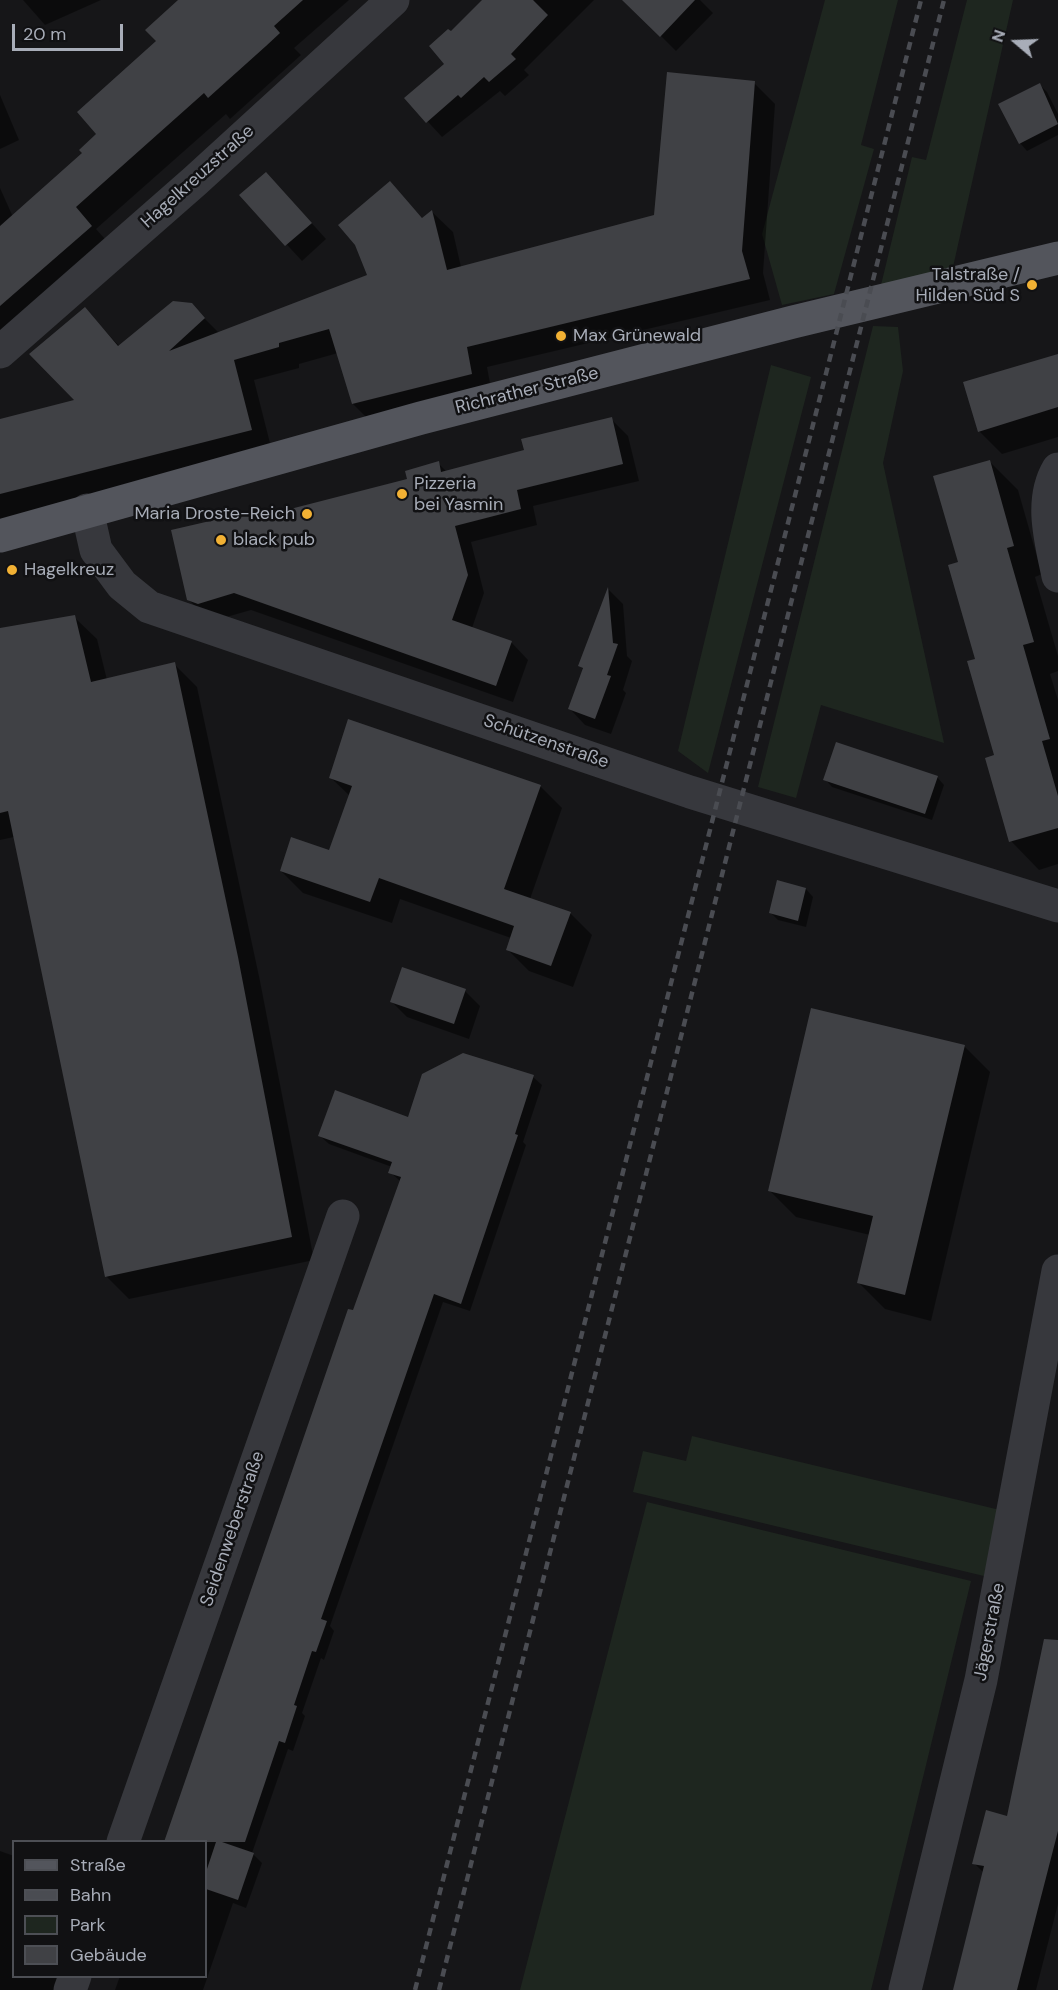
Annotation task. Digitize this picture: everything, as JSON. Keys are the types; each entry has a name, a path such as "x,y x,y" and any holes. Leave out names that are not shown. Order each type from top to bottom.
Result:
{"main road":[{"name":"Richrather Straße","path":"0,536 432,415 794,322 1058,258"}],"street":[{"name":"Hagelkreuzstraße","path":"0,352 195,181 393,0"},
{"path":"1058,469 1051,481 1047,510 1058,576"},
{"name":"Schützenstraße","path":"87,510 96,550 122,585 149,607 690,792 1058,906"},
{"name":"Seidenweberstraße","path":"124,1840 343,1216"},
{"name":"Jägerstraße","path":"905,1990 981,1680 1058,1270"}],"green space":[{"path":"825,0 898,0 861,145 874,149 834,294 782,305 762,234"},
{"path":"967,0 1013,0 953,267 881,285 912,157 926,160"},
{"path":"873,326 898,327 903,371 883,463 944,743 821,705 796,798 758,787"},
{"path":"771,365 811,377 708,773 678,751"},
{"path":"692,1436 1000,1510 984,1576 633,1492 643,1451 686,1461"},
{"path":"647,1502 971,1581 871,1990 520,1990"}],"building":[{"path":"178,0 303,0 274,26 280,33 266,46 208,98 204,93 76,207 92,226 0,306 0,226 82,153 79,150 96,134 77,112 156,41 145,30"},
{"path":"482,0 533,0 548,15 511,54 516,59 489,82 484,77 461,98 458,95 426,123 404,98 444,64 429,46 448,29 451,31"},
{"path":"622,0 695,0 660,37"},
{"path":"667,72 755,81 742,251 750,279 467,347 472,374 352,404 329,329 279,343 279,347 234,360 252,430 0,494 0,419 74,400 29,354 85,307 118,346 173,301 192,303 205,318 169,351 367,275 355,245 338,225 390,181 422,218 432,210 447,270 654,215"},
{"path":"1040,83 1058,124 1019,144 998,104"},
{"path":"266,172 312,223 285,246 239,195"},
{"path":"1058,354 1058,407 978,432 963,382"},
{"path":"612,417 623,464 517,490 521,509 455,526 468,575 452,620 512,641 496,686 234,593 198,604 187,600 171,530 262,509 263,516 407,479 405,471 439,461 441,472 524,450 521,439"},
{"path":"990,460 1014,546 1007,548 1034,642 1023,645 1050,739 1042,741 1058,796 1058,828 1009,842 985,758 994,755 967,661 975,659 948,565 958,562 933,476"},
{"path":"608,587 613,643 618,644 607,675 611,676 595,719 568,709 583,668 578,666"},
{"path":"75,615 91,682 175,662 238,957 292,1237 105,1277 8,811 0,813 0,628"},
{"path":"348,719 541,785 504,889 571,912 551,966 506,950 514,926 379,878 370,902 280,871 291,837 329,850 352,786 329,778"},
{"path":"836,742 938,776 925,814 823,780"},
{"path":"777,880 806,888 798,921 769,913"},
{"path":"402,967 466,989 454,1024 390,1002"},
{"path":"811,1008 965,1045 905,1295 857,1283 873,1216 768,1191"},
{"path":"463,1053 534,1075 515,1134 518,1135 461,1304 434,1294 321,1619 327,1621 316,1652 312,1651 294,1705 297,1706 285,1743 279,1741 245,1842 222,1842 254,1853 238,1900 207,1889 207,1869 216,1842 165,1840 348,1309 353,1310 401,1177 388,1173 392,1162 318,1136 335,1090 408,1117 422,1074"},
{"path":"1044,1639 1058,1640 1058,1831 1017,1990 953,1990 984,1866 972,1864 986,1810 1007,1816"}],"railway":[{"path":"415,1990 921,0"},
{"path":"439,1990 944,0"}],"place":[{"name":"Talstraße / Hilden Süd S","path":"1032,285"},
{"name":"Max Grünewald","path":"561,336"},
{"name":"Pizzeria bei Yasmin","path":"402,494"},
{"name":"Maria Droste-Reich","path":"307,514"},
{"name":"black pub","path":"221,540"},
{"name":"Hagelkreuz","path":"12,570"}]}
